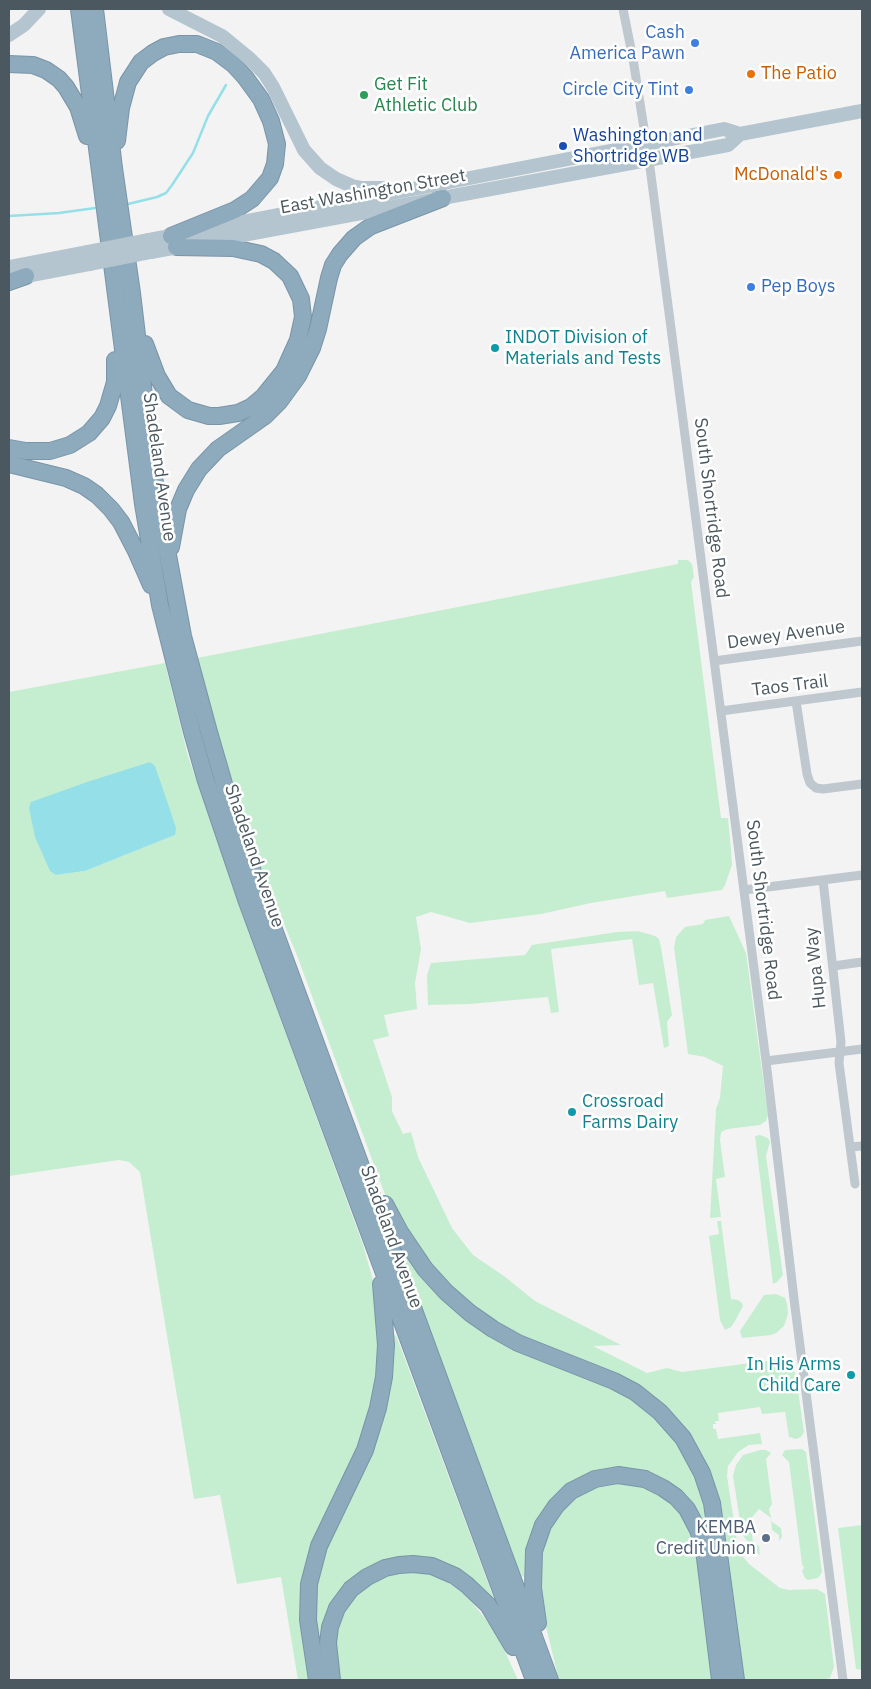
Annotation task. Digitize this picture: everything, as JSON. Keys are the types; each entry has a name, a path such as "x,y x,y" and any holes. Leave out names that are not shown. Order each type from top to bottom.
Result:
{"highway":[{"name":"Shadeland Avenue","path":"79,9 107,171 132,293 153,471 171,574 183,636 210,738 254,876 356,1152 541,1679"},
{"name":"Shadeland Avenue","path":"95,9 116,306 143,504 160,605 194,737 247,902 380,1264 541,1679"},
{"path":"107,171 124,93 134,70 146,57 167,46 197,44 217,52 233,64 261,99 273,126 277,152 273,172 259,192 246,204 174,242"},
{"path":"9,64 25,64 42,69 59,79 66,87 81,115 107,171"},
{"path":"171,574 173,529 178,509 186,490 199,469 215,452 265,416 296,380 312,348 329,278 340,254 354,238 372,226 443,198"},
{"path":"132,293 151,361 163,387 174,400 196,413 219,416 238,413 263,397 284,370 291,357 302,325 302,307 295,282 283,269 260,254 233,248 174,242"},
{"path":"9,281 26,276"},
{"path":"9,448 34,451 58,449 79,441 97,425 108,406 115,382 116,306"},
{"path":"9,464 66,478 84,486 103,500 127,532 160,605"},
{"path":"356,1152 410,1249 432,1278 455,1300 486,1325 518,1343 614,1381 635,1392 660,1412 683,1438 702,1473 712,1503 728,1679"},
{"path":"317,1680 308,1620 310,1584 319,1546 365,1450 378,1408 384,1377 386,1345 380,1264"},
{"path":"541,1679 534,1601 534,1557 538,1535 550,1513 571,1491 595,1479 618,1475 644,1479 663,1488 681,1503 697,1526 704,1550 728,1679"},
{"path":"332,1680 328,1639 332,1619 341,1601 354,1586 367,1577 392,1566 413,1564 441,1569 464,1582 480,1596 541,1679"}],"main road":[{"path":"9,35 24,25 39,9"},
{"path":"169,9 226,38 264,73 273,87 304,150 314,163 326,173 343,182 362,188 407,189"},
{"name":"East Washington Street","path":"174,242 407,189 724,129 740,134 862,111"},
{"name":"East Washington Street","path":"26,276 89,258 149,246 443,198 728,145 740,134"},
{"name":"East Washington Street","path":"9,267 89,258"}],"street":[{"name":"South Shortridge Road","path":"622,9 633,59 646,144 721,711 843,1680"},
{"name":"Dewey Avenue","path":"714,661 862,641"},
{"name":"Taos Trail","path":"721,711 862,692"},
{"path":"796,701 810,783 816,788 824,790 862,784"},
{"path":"744,890 862,875"},
{"name":"Hupa Way","path":"823,880 840,1042 839,1063 855,1184"},
{"path":"833,966 862,962"},
{"path":"766,1061 862,1049"},
{"path":"850,1147 862,1146"}],"green space":[{"path":"678,560 688,560 692,564 694,577 691,582 721,818 728,818 732,865 722,890 667,898 665,891 591,903 541,914 470,923 431,912 416,917 421,949 415,983 417,1009 384,1015 389,1036 373,1040 392,1097 392,1111 403,1134 411,1132 418,1157 452,1228 473,1255 504,1276 535,1301 621,1345 593,1346 647,1373 667,1368 682,1372 774,1360 784,1362 794,1371 804,1432 801,1437 796,1439 789,1437 785,1412 762,1414 760,1407 718,1413 719,1421 715,1421 716,1424 713,1424 713,1429 716,1429 718,1439 760,1433 762,1444 749,1445 738,1452 728,1466 727,1476 739,1552 749,1564 780,1588 789,1590 817,1589 825,1594 834,1667 830,1678 823,1680 744,1680 721,1509 662,1407 508,1332 451,1290 403,1229 384,1192 298,958 259,863 216,731 197,658 678,564"},
{"path":"165,663 188,756 232,886 363,1245 375,1287 380,1364 364,1433 316,1533 311,1680 298,1680 281,1577 237,1584 220,1495 194,1499 140,1172 129,1162 119,1160 9,1176 9,692","holes":["175,835 85,871 56,875"]},
{"path":"729,916 746,953 768,1115 766,1121 760,1125 728,1129 721,1132 720,1140 725,1177 716,1179 721,1217 710,1218 716,1109 720,1098 723,1066 705,1057 688,1054 674,947 676,937 685,927 703,924 705,920"},
{"path":"638,931 655,936 659,939 661,947 672,1015 667,1022 669,1046 664,1048 653,983 639,985 632,939 551,949 559,1012 551,1013 548,997 470,1004 428,1005 427,975 431,963 525,955 532,945 617,932"},
{"path":"760,1135 768,1138 770,1142 766,1156 783,1275 773,1284 755,1136"},
{"path":"717,1221 721,1221 731,1299 738,1300 743,1306 731,1327 725,1330 720,1320 709,1236 719,1234"},
{"path":"401,1242 446,1298 617,1386 673,1431 702,1484 718,1588 703,1530 643,1474 557,1495 527,1576 521,1577 410,1276 395,1244"},
{"path":"776,1294 785,1298 787,1304 788,1314 784,1326 771,1335 742,1338 740,1331 764,1295"},
{"path":"396,1335 496,1604 437,1562 349,1584 324,1663 313,1629 317,1563 349,1493 390,1337"},
{"path":"802,1449 806,1452 822,1572 818,1578 808,1580 802,1571 804,1568 789,1462 782,1455 785,1450"},
{"path":"766,1450 771,1453 766,1459 772,1504 769,1509 772,1522 781,1528 782,1537 779,1541 779,1535 772,1530 771,1518 759,1509 750,1520 753,1542 759,1546 760,1555 752,1548 742,1534 733,1476 736,1465 743,1455"},
{"path":"625,1482 644,1485 676,1504 696,1541 712,1680 559,1680 545,1623 541,1597 541,1547 557,1514 579,1493 604,1484"},
{"path":"862,1525 862,1670 856,1669 838,1528"},
{"path":"401,1570 428,1573 436,1576 468,1597 494,1630 518,1680 340,1680 335,1633 349,1601 372,1580"}],"water":[{"path":"150,762 155,766 167,801 176,828 175,835 85,871 56,875 50,871 35,837 29,808 31,802"}],"waterway":[{"path":"128,204 166,193 193,153 208,116 226,85"},
{"path":"9,216 59,213 95,208"}],"place":[{"name":"Cash America Pawn","path":"695,43"},
{"name":"The Patio","path":"751,74"},
{"name":"Circle City Tint","path":"689,90"},
{"name":"Get Fit Athletic Club","path":"364,95"},
{"name":"Washington and Shortridge WB","path":"563,146"},
{"name":"McDonald's","path":"838,175"},
{"name":"Pep Boys","path":"751,287"},
{"name":"INDOT Division of Materials and Tests","path":"495,348"},
{"name":"Crossroad Farms Dairy","path":"572,1112"},
{"name":"In His Arms Child Care","path":"851,1375"},
{"name":"KEMBA Credit Union","path":"766,1538"}]}
